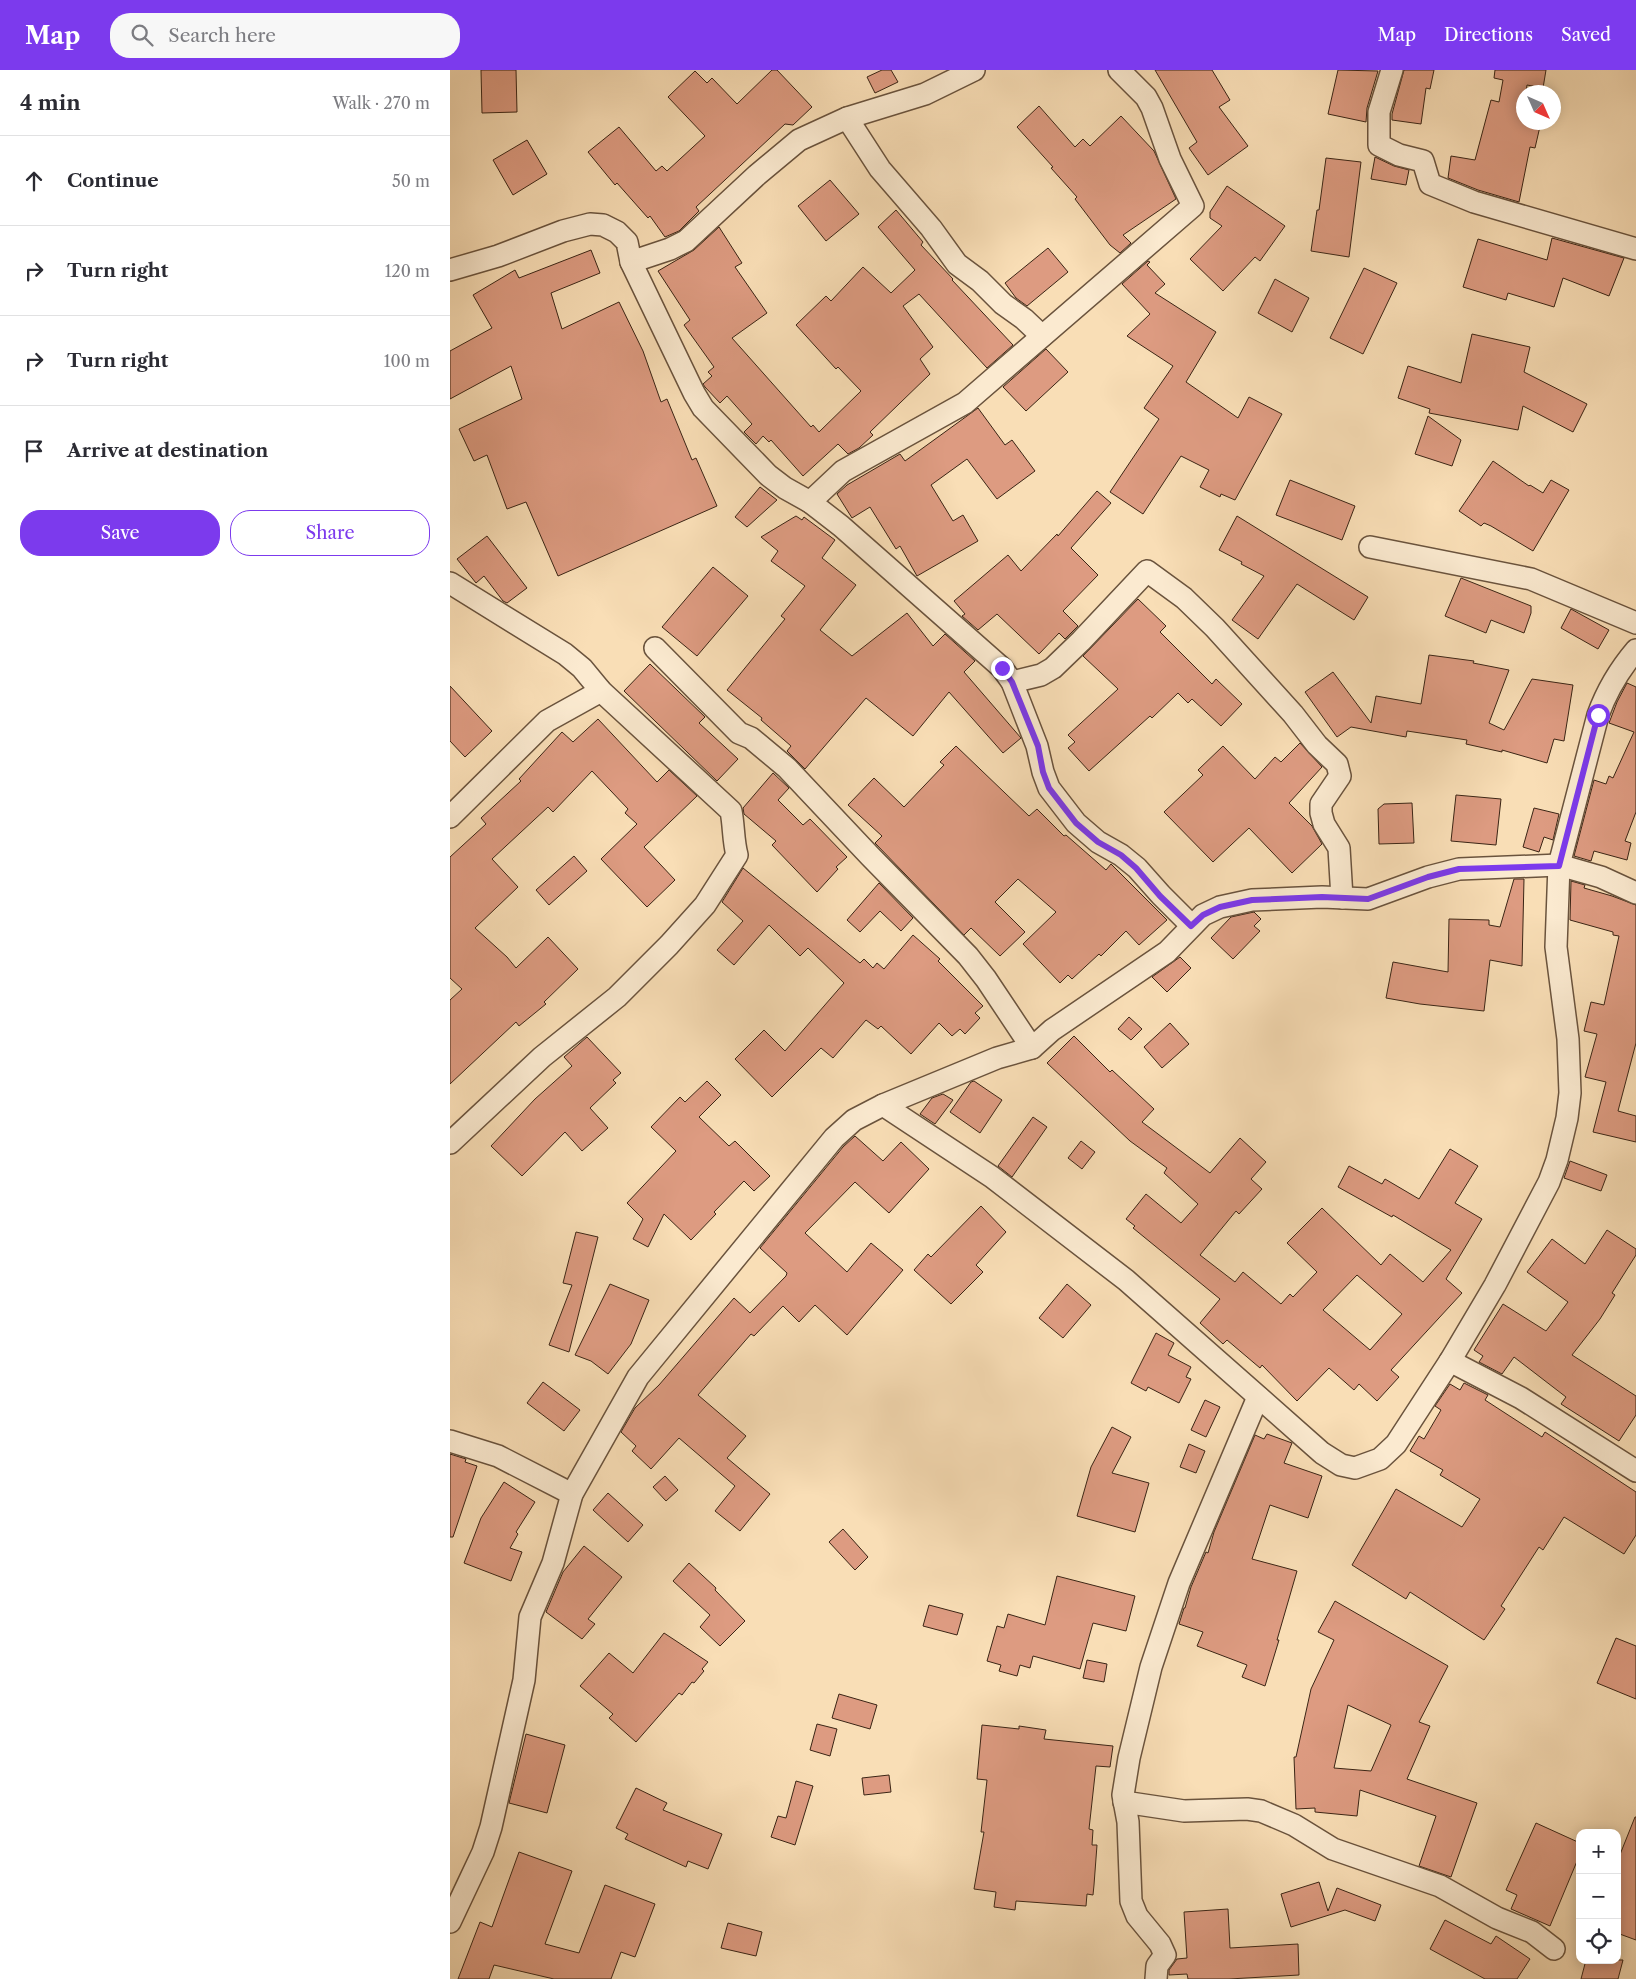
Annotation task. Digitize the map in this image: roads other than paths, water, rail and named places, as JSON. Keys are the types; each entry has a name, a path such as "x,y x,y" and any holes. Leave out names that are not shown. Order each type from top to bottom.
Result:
{"street":[{"path":"631,262 670,249 686,241 757,175 799,140 847,118 924,94 974,70"},
{"path":"810,502 843,471 965,403 1193,206 1170,159 1152,108 1146,98 1119,70"},
{"path":"1392,70 1379,112 1379,145 1399,155 1422,160 1430,184 1474,202 1636,249"},
{"path":"847,118 880,169 931,228 957,264 980,281 1003,304 1024,319 1042,336"},
{"path":"450,270 498,256 563,231 590,224 603,225 617,232 627,242 631,262 703,408 768,475 785,488 810,502 841,526 1002,668 1012,682 1038,746 1043,772 1049,788 1076,823 1098,842 1121,855 1136,868 1160,896 1191,926"},
{"path":"1370,547 1531,579 1636,623"},
{"path":"1012,682 1041,675 1053,668 1147,571 1184,598 1215,628 1294,714 1317,745 1336,764 1340,776 1322,804 1321,813 1324,824 1339,848 1342,898"},
{"path":"450,583 565,654 582,668 601,691 730,811 734,823 733,839 738,854 705,905 669,945 617,997 542,1057 450,1143"},
{"path":"655,648 739,733 751,738 787,768 968,956 986,979 1032,1048"},
{"path":"883,1105 992,1177 1118,1274 1322,1453 1341,1465 1355,1468 1380,1460 1396,1444 1450,1361 1495,1285 1549,1182 1557,1160 1567,1118 1570,1092 1568,1039 1556,947 1559,866 1598,715 1606,694 1620,669 1636,650"},
{"path":"450,817 547,720 601,691"},
{"path":"450,1922 486,1844 524,1680 530,1616 553,1563 572,1494 638,1377 834,1138 854,1120 883,1105 997,1058 1032,1048 1052,1030 1167,952 1203,915 1220,907 1252,900 1368,899 1428,877 1459,869 1559,866 1601,877 1636,893"},
{"path":"1450,1361 1521,1398 1636,1472"},
{"path":"1156,1979 1157,1966 1165,1954 1160,1944 1137,1916 1130,1901 1128,1822 1123,1795 1129,1758 1151,1667 1176,1593 1258,1397"},
{"path":"450,1441 498,1456 572,1494"},
{"path":"1124,1802 1184,1811 1248,1809 1261,1811 1294,1825 1333,1848 1440,1886 1497,1918 1532,1932 1554,1949"}]}
